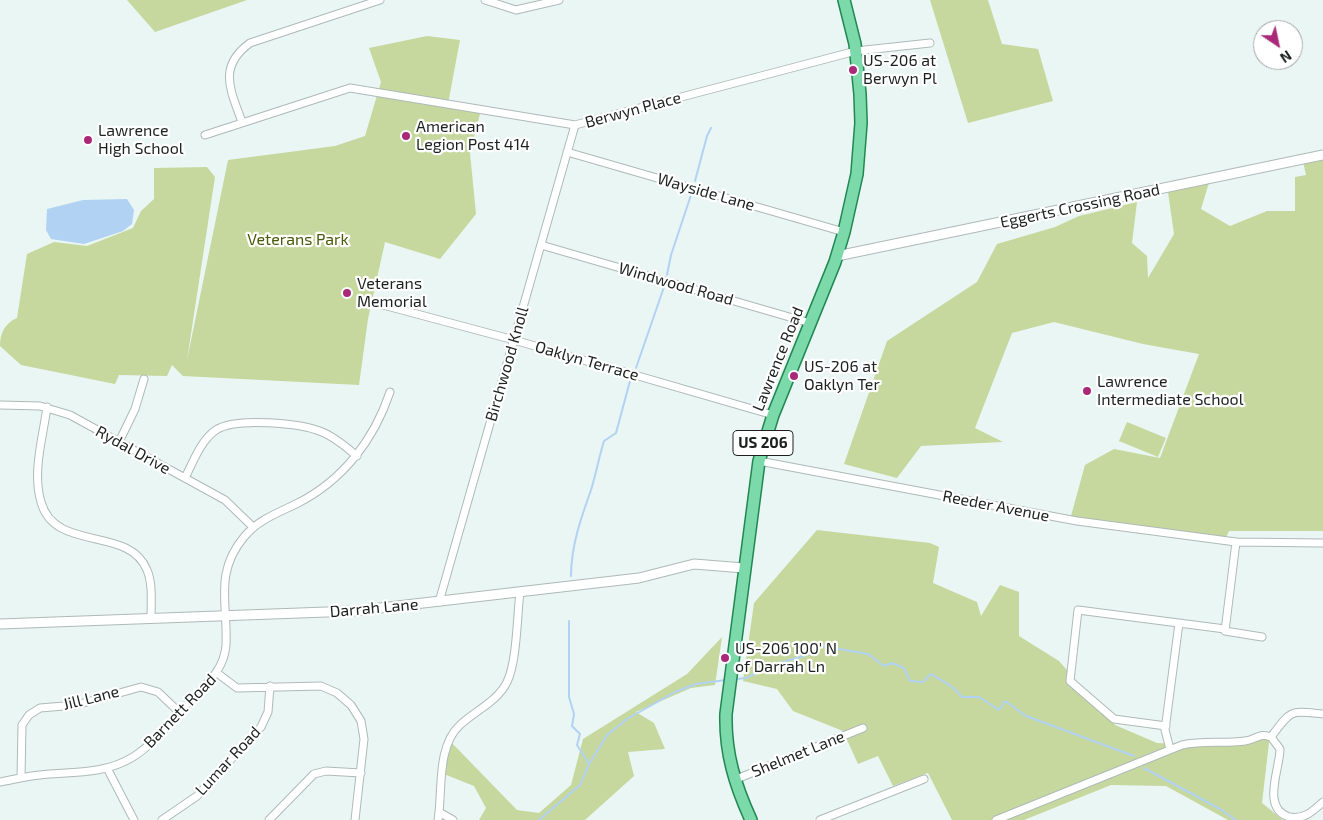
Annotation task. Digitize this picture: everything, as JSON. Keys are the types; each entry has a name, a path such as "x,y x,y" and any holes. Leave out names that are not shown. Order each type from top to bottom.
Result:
{"main road":[{"name":"Lawrence Road","path":"751,820 734,780 726,730 730,680 759,461 772,416 837,256 853,198 860,145 860,94 856,51 844,0"}],"street":[{"path":"242,122 231,89 229,75 233,60 243,48 250,43 380,0"},
{"path":"485,0 516,10 559,0"},
{"name":"Berwyn Place","path":"208,134 350,88 575,125 856,51 930,43"},
{"name":"Birchwood Knoll","path":"439,602 575,125"},
{"name":"Wayside Lane","path":"567,152 844,232"},
{"name":"Eggerts Crossing Road","path":"837,256 1323,155"},
{"name":"Windwood Road","path":"542,245 810,323"},
{"name":"Oaklyn Terrace","path":"372,302 514,340 772,416"},
{"path":"119,442 135,409 144,379"},
{"name":"Barnett Road","path":"0,782 107,768 141,751 180,713 217,673 225,654 223,590 228,565 238,545 253,527 273,514 323,488 357,456 374,431 390,392"},
{"name":"Rydal Drive","path":"0,405 47,407 70,415 226,500 253,527"},
{"path":"47,407 38,476 44,510 54,523 67,531 124,547 138,555 149,575 151,619"},
{"path":"185,478 208,436 221,427 237,422 309,427 329,435 357,456"},
{"name":"Reeder Avenue","path":"759,461 1077,521 1236,542 1323,543"},
{"path":"1225,629 1236,542"},
{"name":"Darrah Lane","path":"0,624 354,611 639,578 694,564 744,568"},
{"path":"453,820 438,816 445,755 449,740 459,726 500,692 510,677 520,592"},
{"path":"1166,726 1114,719 1070,681 1078,610 1225,629 1225,631 1262,637"},
{"path":"1170,749 1166,726 1178,623"},
{"path":"217,673 237,688 321,686 345,698 357,713 363,730 361,773 355,820"},
{"name":"Lumar Road","path":"162,820 196,796 261,727 268,712 270,686"},
{"name":"Jill Lane","path":"21,778 22,725 29,716 40,708 76,706 141,687 158,692 180,713"},
{"path":"1271,737 1286,716 1293,711 1323,714"},
{"name":"Shelmet Lane","path":"734,780 863,728"},
{"path":"996,820 1170,749 1194,742 1246,741 1260,734 1271,737 1280,749 1273,795 1280,811 1290,817 1302,818 1323,802"},
{"path":"107,768 134,820"},
{"path":"269,820 314,774 326,771 361,773"},
{"path":"820,820 924,779"}],"green space":[{"path":"127,0 247,0 155,32"},
{"path":"930,0 988,0 1002,44 1038,49 1053,101 968,123"},
{"name":"Veterans Park","path":"427,36 460,40 448,104 481,110 470,153 476,214 440,259 385,242 368,319 359,385 183,376 172,365 167,376 119,375 115,384 21,365 0,346 4,329 17,318 27,254 54,242 87,246 133,228 141,211 154,199 154,168 207,167 215,177 187,360 228,160 335,146 365,136 381,82 369,48"},
{"path":"1323,152 1323,531 1229,531 1225,540 1071,516 1085,465 1114,449 1160,458 1199,354 1143,344 1054,322 1012,333 975,428 1003,442 921,446 897,478 844,464 887,341 977,282 997,244 1055,227 1079,216 1137,202 1132,243 1147,256 1148,278 1174,234 1167,185 1211,176 1201,209 1230,226 1267,211 1295,211 1295,177 1306,175 1302,157"},
{"path":"1127,422 1166,438 1158,457 1119,441"},
{"path":"817,530 930,543 939,547 933,583 977,602 981,616 1000,585 1019,592 1019,636 1059,661 1115,725 1157,743 1182,744 1270,734 1262,803 1283,820 1228,820 1166,786 1111,785 1024,820 952,820 928,773 893,786 878,756 858,764 843,731 793,711 777,689 743,681 754,603"},
{"path":"722,637 715,685 691,688 636,712 654,723 665,749 628,752 634,776 585,820 479,820 486,808 474,786 444,774 448,739 517,810 539,813 571,785 583,739 687,674"}],"water":[{"path":"127,199 134,210 132,224 123,231 84,244 51,239 46,230 47,209 83,200"}],"waterway":[{"path":"695,181 707,136 711,128"},
{"path":"667,275 671,255 692,192"},
{"path":"636,368 664,287"},
{"path":"571,576 577,532 593,484 604,441 616,433 630,381"},
{"path":"569,621 569,697 574,714 572,726 580,734 577,745 589,764"},
{"path":"736,679 746,678 773,665 807,655 822,646 868,654 884,666 892,663 904,668 910,681 923,682 931,674 962,697 979,697 999,710 1005,701 1026,716 1134,756"},
{"path":"539,820 580,785 589,764 607,735 627,719 675,692 696,684 726,680"},
{"path":"1144,768 1220,809 1236,820"}],"place":[{"name":"US-206 at Berwyn Pl","path":"853,70"},
{"name":"American Legion Post 414","path":"406,136"},
{"name":"Lawrence High School","path":"88,140"},
{"name":"Veterans Memorial","path":"347,293"},
{"name":"US-206 at Oaklyn Ter","path":"794,376"},
{"name":"Lawrence Intermediate School","path":"1087,391"},
{"name":"US-206 100' N of Darrah Ln","path":"725,658"}]}
